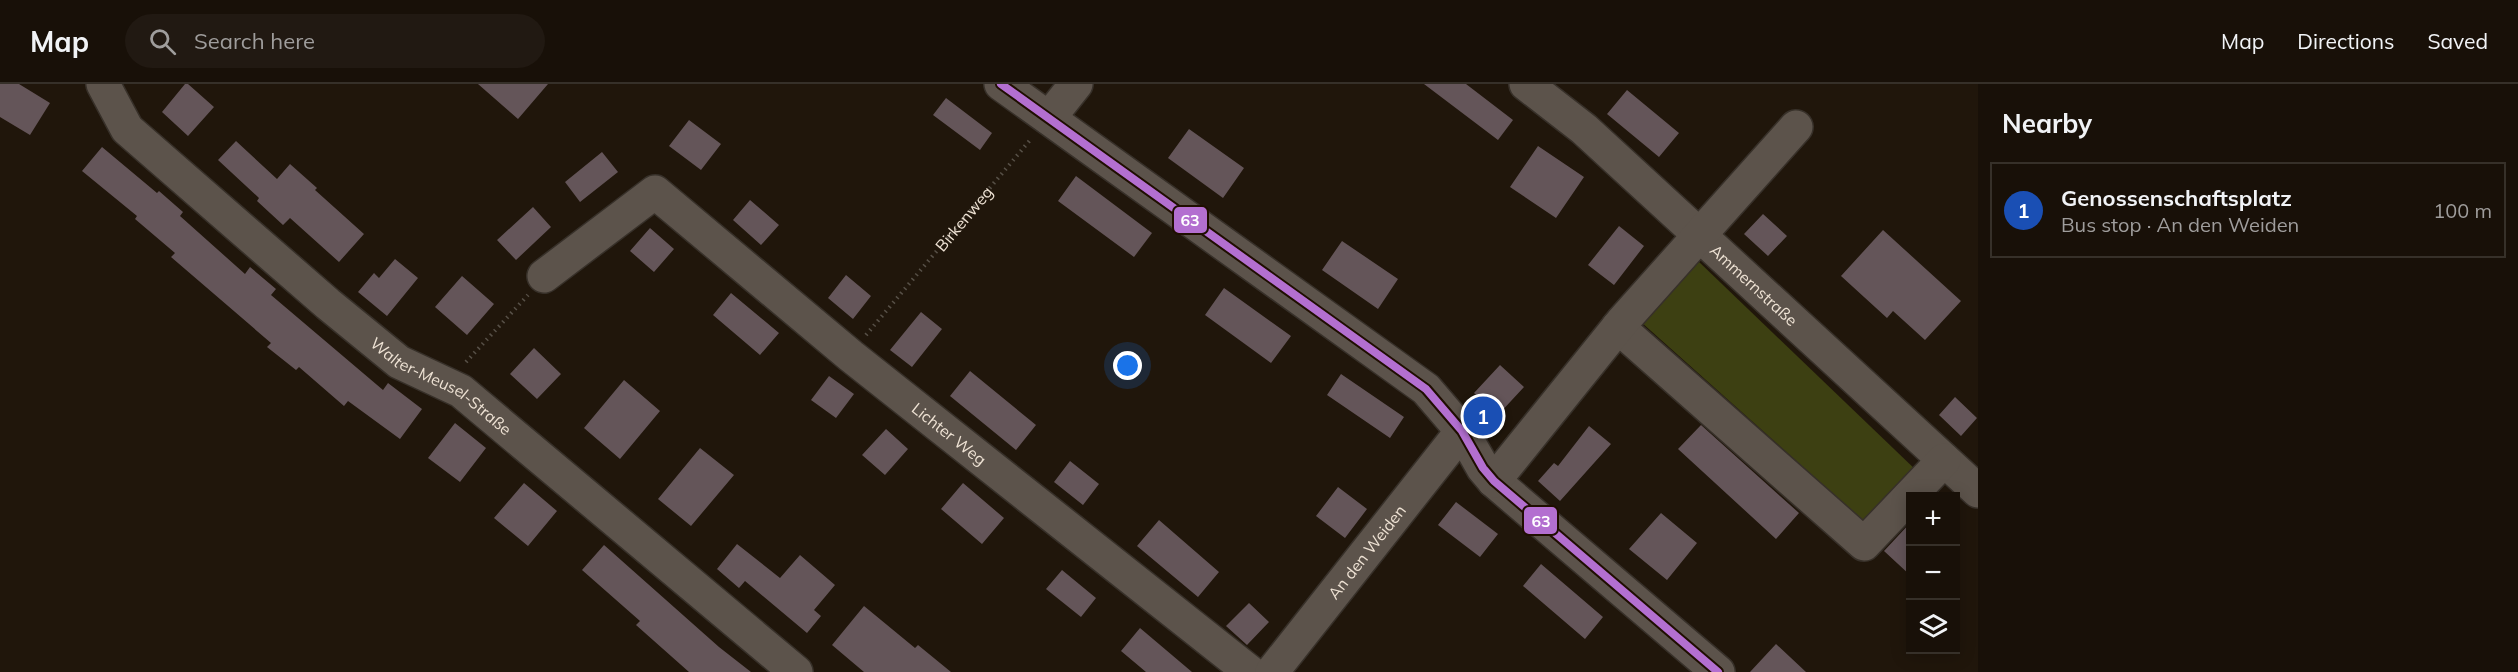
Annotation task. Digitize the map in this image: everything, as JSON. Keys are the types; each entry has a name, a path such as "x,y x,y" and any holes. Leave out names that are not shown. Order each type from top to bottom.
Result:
{"street":[{"name":"Walter-Meusel-Straße","path":"103,84 128,129 136,137 328,304 399,363 460,391 522,440 796,672"},
{"path":"1001,84 1426,389 1462,431 1483,468 1494,482 1718,672"},
{"path":"1049,118 1076,84"},
{"name":"Ammernstraße","path":"1526,84 1584,129 1978,491"},
{"path":"1494,482 1618,327 1796,127"},
{"name":"Lichter Weg","path":"544,276 655,192 847,351 1250,672"},
{"path":"1618,327 1864,544 1944,460"},
{"name":"An den Weiden","path":"1272,672 1462,431"}],"path":[{"name":"Birkenweg","path":"847,351 862,339 1049,118"},
{"path":"446,384 544,276"}],"green space":[{"path":"1697,260 1919,473 1868,525 1641,322"}],"building":[{"path":"0,84 19,84 50,103 30,135 0,117"},
{"path":"185,84 188,84 214,107 188,136 162,112"},
{"path":"478,84 548,84 518,119"},
{"path":"1424,84 1466,84 1513,120 1498,140"},
{"path":"1627,90 1679,133 1659,157 1607,114"},
{"path":"946,98 992,133 980,150 933,115"},
{"path":"689,120 721,144 701,170 669,146"},
{"path":"1189,129 1244,168 1223,198 1168,158"},
{"path":"236,141 277,179 290,164 364,234 339,262 290,218 283,225 257,201 259,198 218,160"},
{"path":"1538,146 1584,177 1556,218 1510,187"},
{"path":"102,147 183,212 180,216 245,274 250,267 276,289 271,295 383,390 388,383 422,409 400,439 348,401 344,406 299,367 296,370 267,347 271,343 171,257 175,253 135,219 137,216 82,171"},
{"path":"602,152 618,172 580,202 565,182"},
{"path":"1076,176 1152,233 1134,257 1058,201"},
{"path":"750,200 779,225 761,245 733,220"},
{"path":"533,207 551,227 516,260 497,240"},
{"path":"1763,214 1787,236 1768,256 1744,234"},
{"path":"1619,226 1644,246 1614,285 1588,265"},
{"path":"650,228 674,249 654,272 630,251"},
{"path":"1883,230 1961,301 1925,340 1893,311 1887,318 1841,276"},
{"path":"1342,241 1398,279 1378,309 1322,270"},
{"path":"395,259 418,278 387,316 358,292 374,273 379,278"},
{"path":"846,275 871,296 853,319 828,298"},
{"path":"462,276 494,304 467,335 435,307"},
{"path":"1224,288 1291,336 1271,363 1205,315"},
{"path":"731,293 779,333 760,355 713,315"},
{"path":"921,312 942,329 912,367 890,350"},
{"path":"534,348 561,374 537,399 510,374"},
{"path":"1500,365 1524,387 1498,415 1474,393"},
{"path":"970,371 1036,425 1016,450 950,396"},
{"path":"1341,374 1404,417 1390,438 1327,395"},
{"path":"829,376 854,394 836,418 811,400"},
{"path":"624,380 660,411 620,459 584,428"},
{"path":"1955,397 1977,418 1961,436 1939,415"},
{"path":"455,423 486,448 460,482 428,458"},
{"path":"1701,425 1799,513 1776,539 1678,449"},
{"path":"1589,426 1611,444 1560,501 1538,481 1554,463 1558,466"},
{"path":"886,429 908,449 885,475 862,455"},
{"path":"700,448 734,475 691,526 658,499"},
{"path":"1070,461 1099,484 1083,505 1054,482"},
{"path":"524,483 557,511 528,546 494,518"},
{"path":"963,483 1004,518 982,544 941,509"},
{"path":"1338,487 1367,509 1345,538 1316,516"},
{"path":"1456,502 1498,534 1480,557 1438,525"},
{"path":"1661,513 1697,543 1667,580 1629,549"},
{"path":"1159,520 1219,572 1198,597 1137,546"},
{"path":"1906,527 1906,571 1884,551"},
{"path":"737,544 780,578 800,555 835,585 814,610 821,616 807,633 745,581 739,588 717,569"},
{"path":"604,545 719,647 751,672 689,672 636,625 640,621 582,570"},
{"path":"1541,564 1603,617 1585,639 1523,586"},
{"path":"1062,570 1096,598 1081,617 1046,589"},
{"path":"1249,603 1269,622 1247,645 1226,626"},
{"path":"864,606 915,648 918,645 951,672 864,672 832,645"},
{"path":"1140,628 1192,672 1146,672 1121,651"},
{"path":"1776,644 1806,672 1750,672"}],"transit line":[{"name":"63","path":"1001,84 1426,389 1462,431 1483,468 1494,481 1718,672"}],"place":[{"name":"Genossenschaftsplatz","path":"1483,416"}]}
